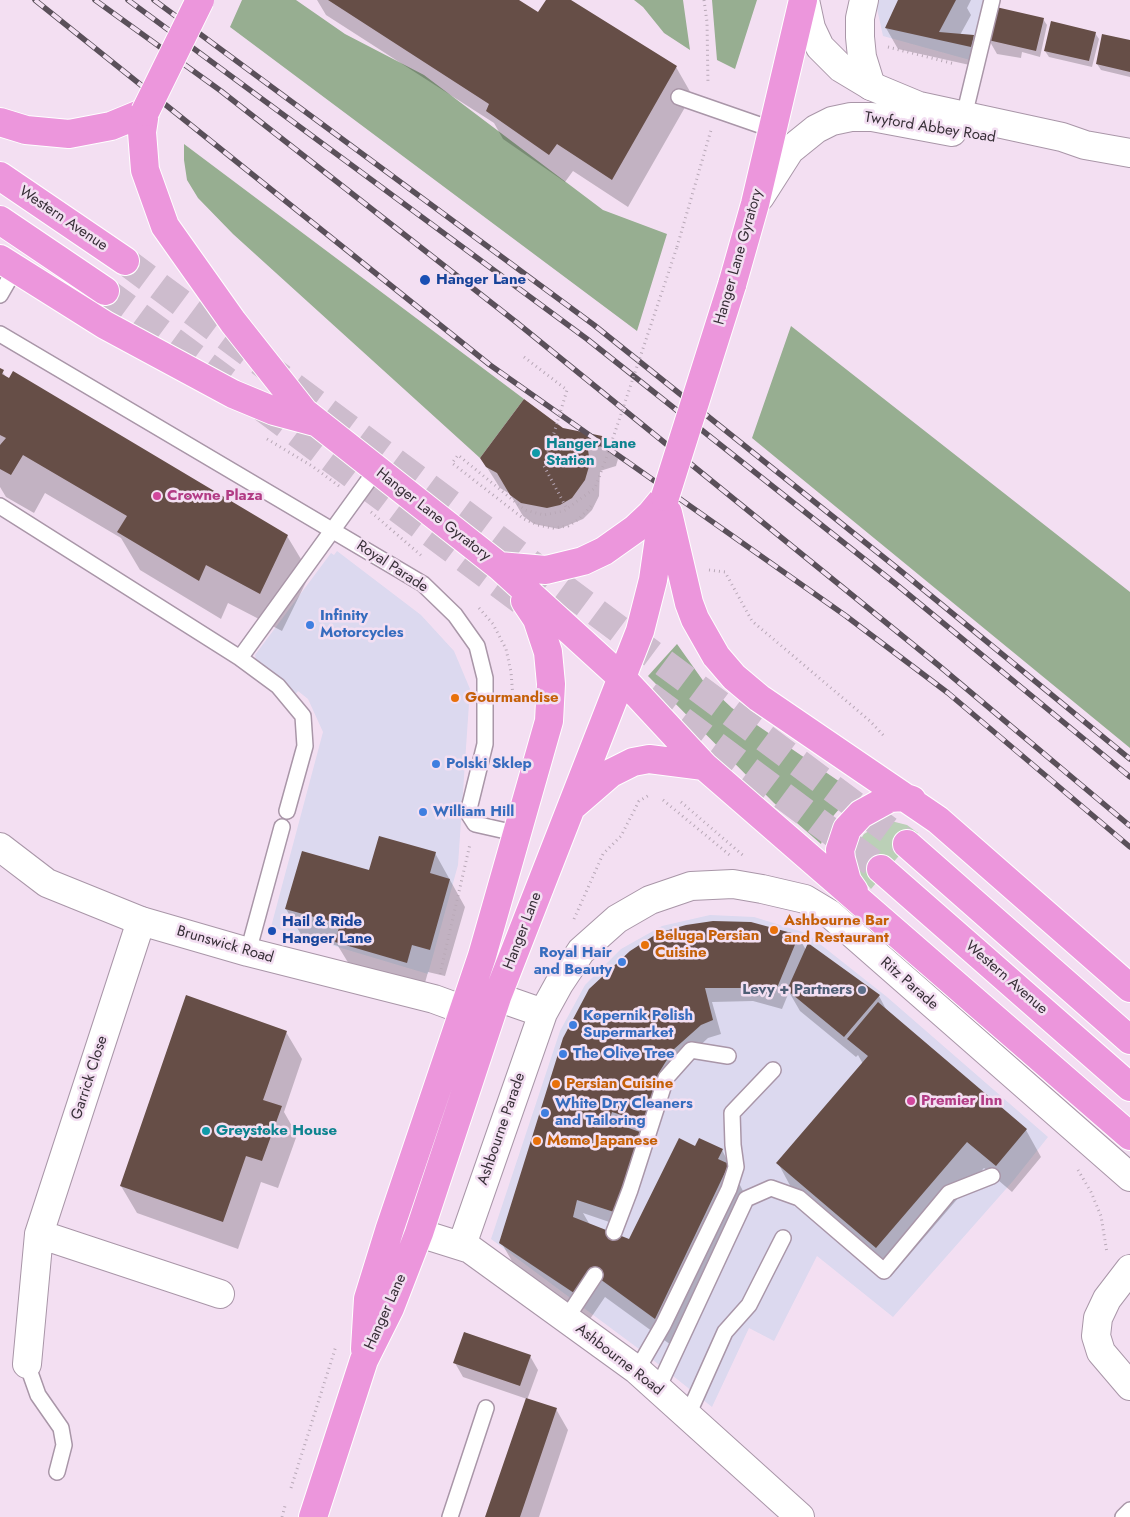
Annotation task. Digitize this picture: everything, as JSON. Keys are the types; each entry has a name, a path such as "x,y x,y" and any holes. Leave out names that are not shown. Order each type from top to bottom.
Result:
{"highway":[{"name":"Hanger Lane Gyratory","path":"200,0 145,112 142,132 145,170 165,226 184,257 233,322 294,401 315,422 499,566 546,570 583,561 604,551 635,529 665,497 756,204 804,0"},
{"path":"0,122 26,130 69,134 111,126 145,112"},
{"name":"Western Avenue","path":"0,176 125,261"},
{"path":"0,220 105,290"},
{"path":"7,264 105,325 233,394 274,411 315,422"},
{"path":"665,497 688,603 702,634 716,656 734,677 759,698 912,800 945,826 1130,988"},
{"name":"Hanger Lane","path":"313,1517 364,1360 390,1308 419,1233 497,997 623,679 650,600 665,497"},
{"path":"499,566 623,679 704,766 1127,1134"},
{"name":"Hanger Lane","path":"364,1360 368,1299 390,1228 464,1010 549,721 550,666 545,637 537,618 499,566"},
{"path":"572,807 611,774 633,762 649,759 704,766"},
{"path":"859,899 847,881 841,859 840,850 847,829 861,814 890,798 903,797 912,800"},
{"path":"907,844 1130,1040"},
{"name":"Western Avenue","path":"881,869 1130,1087"}],"street":[{"name":"Twyford Abbey Road","path":"804,0 811,28 820,47 841,68 871,86 919,106 1062,137 1085,145 1130,153"},
{"path":"864,0 860,18 860,37 864,65 871,86"},
{"name":"Twyford Abbey Road","path":"756,204 772,174 790,150 816,129 842,118 884,119 1040,146 1085,145"},
{"name":"Brunswick Road","path":"0,848 47,883 141,921 248,952 434,999 464,1010"},
{"name":"Ritz Parade","path":"650,900 690,886 733,884 805,899 830,914 1130,1177"},
{"name":"Ashbourne Parade","path":"462,1245 543,1013 581,951 617,919 650,900"},
{"name":"Garrick Close","path":"27,1364 39,1234 141,921"},
{"path":"497,997 543,1013"},
{"path":"1105,1155 1127,1134"},
{"name":"Ashbourne Road","path":"419,1233 462,1245 637,1370 800,1517"},
{"path":"39,1234 220,1294"},
{"path":"1124,1276 1098,1318 1096,1336 1101,1352 1130,1386"}],"lane":[{"path":"964,116 992,0"},
{"path":"679,98 774,130"},
{"path":"0,294 7,264"},
{"name":"Royal Parade","path":"0,334 422,584 455,615 477,646 486,678 485,735 468,813 475,824"},
{"path":"240,658 376,470"},
{"path":"0,506 240,658 278,686 303,716 305,746 287,811"},
{"path":"475,824 515,833"},
{"path":"248,952 282,827"},
{"path":"614,1232 630,1190 666,1078 691,1050 728,1056"},
{"path":"637,1370 663,1325 730,1189 736,1168 732,1145 732,1113 773,1070"},
{"path":"658,1388 746,1199 771,1188 799,1198 884,1271 949,1193 992,1176"},
{"path":"687,1417 725,1332 749,1305 783,1238"},
{"path":"566,1319 595,1275"},
{"path":"27,1364 38,1395 61,1428 64,1446 57,1472"},
{"path":"450,1517 486,1408"},
{"path":"1123,1517 1130,1510"}],"path":[{"path":"704,0 707,22 706,52"},
{"path":"883,45 975,69"},
{"path":"591,506 580,519 568,526 553,528 538,525 517,513 452,463 458,455 525,510 544,515 567,509 595,488 677,247 712,128"},
{"path":"524,358 566,390 544,466 567,509"},
{"path":"356,499 430,564"},
{"path":"725,572 752,621 870,721 884,736"},
{"path":"506,649 511,672 513,698"},
{"path":"581,951 567,936 584,895 604,854 621,836 639,801 651,794"},
{"path":"663,800 734,859"},
{"path":"681,802 751,863"},
{"path":"438,983 475,824"},
{"path":"1078,1131 1075,1164 1091,1192 1101,1216 1108,1254 1124,1276"}],"shaded area":[{"path":"878,0 985,0 970,60 883,36 876,4"},
{"path":"337,551 421,615 454,651 470,689 458,865 428,974 271,927 323,732 308,699 298,691 295,695 257,666 255,655 331,553 334,555"},
{"path":"710,915 754,917 806,933 887,997 1048,1137 1013,1181 893,1317 817,1256 774,1341 749,1328 712,1407 643,1352 491,1239 560,1031 585,985 621,949 662,926"}],"green space":[{"path":"242,0 296,0 345,34 424,75 603,210 667,234 637,331 230,27"},
{"path":"634,0 683,0 690,50 664,33 643,7"},
{"path":"712,0 757,0 735,69 717,60"},
{"path":"184,144 524,399 480,458 233,234 198,198 187,180"},
{"path":"791,326 1130,592 1130,748 752,438"},
{"path":"677,644 704,682 732,708 859,795 840,808 829,821 821,844 774,803 648,676"},
{"path":"884,822 907,825 918,833 871,889 860,877 855,855 858,843 864,834"}],"building":[{"path":"328,0 519,0 538,12 546,0 571,0 677,66 612,180 557,144 549,155 486,111 489,104"},
{"path":"898,0 956,0 939,32 974,35 971,47 885,28"},
{"path":"996,7 1044,18 1036,51 988,40"},
{"path":"1051,21 1096,32 1089,61 1044,51"},
{"path":"1102,34 1130,40 1130,72 1096,64"},
{"name":"Crowne Plaza","path":"0,368 4,370 2,374 9,378 13,371 288,535 260,594 206,565 199,581 117,532 127,516 23,455 11,475 0,469 0,445 6,438 0,435"},
{"name":"Hanger Lane Station","path":"524,399 563,428 607,437 604,445 588,450 590,463 585,480 572,498 560,505 547,508 521,503 510,495 497,473 486,467 480,458"},
{"path":"379,836 436,852 430,873 450,879 430,950 412,945 407,963 335,942 340,924 285,909 302,851 369,870"},
{"path":"713,921 751,922 799,935 774,995 745,988 705,988 713,1020 701,1025 673,1050 660,1071 643,1122 612,1112 609,1121 640,1132 614,1212 577,1200 573,1217 629,1239 679,1138 695,1146 699,1138 723,1149 718,1159 729,1164 655,1319 589,1271 574,1293 499,1243 563,1038 589,989 630,951 658,933 686,925"},
{"path":"808,943 880,995 844,1037 787,990"},
{"name":"Greystoke House","path":"186,995 287,1031 263,1100 282,1106 262,1161 246,1156 223,1222 120,1186"},
{"name":"Premier Inn","path":"878,1002 1027,1129 996,1166 967,1142 876,1248 776,1163 868,1056 847,1039"},
{"path":"464,1332 531,1355 520,1386 453,1363"},
{"path":"526,1398 557,1408 520,1517 485,1517"}],"tunnel":[{"path":"125,261 907,844"},
{"path":"105,291 227,381"},
{"path":"263,408 527,605"},
{"path":"648,695 881,869"}],"railway":[{"path":"35,0 490,365 846,616 948,693 1130,847"},
{"path":"95,0 221,91 516,322 937,664 1130,826"},
{"path":"128,0 587,339 897,585 1130,777"},
{"path":"154,0 594,325 902,572 1130,759"}],"place":[{"name":"Hanger Lane","path":"425,280"},
{"name":"Hanger Lane Station","path":"536,453"},
{"name":"Crowne Plaza","path":"157,496"},
{"name":"Infinity Motorcycles","path":"310,625"},
{"name":"Gourmandise","path":"455,698"},
{"name":"Polski Sklep","path":"436,764"},
{"name":"William Hill","path":"423,812"},
{"name":"Ashbourne Bar and Restaurant","path":"774,930"},
{"name":"Hail & Ride Hanger Lane","path":"272,931"},
{"name":"Beluga Persian Cuisine","path":"645,945"},
{"name":"Royal Hair and Beauty","path":"622,962"},
{"name":"Levy + Partners","path":"862,990"},
{"name":"Kopernik Polish Supermarket","path":"573,1025"},
{"name":"The Olive Tree","path":"563,1054"},
{"name":"Persian Cuisine","path":"556,1084"},
{"name":"Premier Inn","path":"911,1101"},
{"name":"White Dry Cleaners and Tailoring","path":"545,1113"},
{"name":"Greystoke House","path":"206,1131"},
{"name":"Momo Japanese","path":"537,1141"}]}
